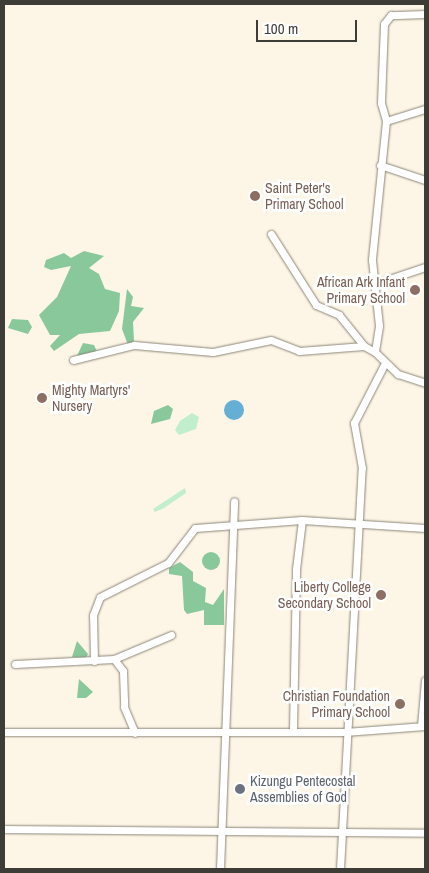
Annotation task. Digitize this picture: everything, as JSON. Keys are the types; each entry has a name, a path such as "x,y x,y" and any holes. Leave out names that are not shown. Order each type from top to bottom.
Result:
{"street":[{"path":"375,352 377,283 372,260 380,165 386,121 381,102 384,24 391,15 425,14"},
{"path":"386,121 425,109"},
{"path":"380,165 425,180"},
{"path":"271,234 316,305 339,315 364,346 375,352 384,364 425,384"},
{"path":"377,283 425,266"},
{"path":"73,360 143,344 212,352 271,340 318,353 364,346"},
{"path":"340,869 346,732 362,468 354,423 384,364"},
{"path":"220,869 219,831 234,501"},
{"path":"293,729 296,569 302,520"},
{"path":"94,661 93,616 100,596 168,563 195,528 302,520 425,528"},
{"path":"15,664 114,659 171,635"},
{"path":"114,659 123,671 124,707 135,734"},
{"path":"4,732 135,734 293,729 346,732 423,726 425,680"},
{"path":"4,829 425,833"}],"green space":[{"path":"84,251 104,256 89,268 99,274 105,289 120,293 119,311 110,331 79,334 54,351 50,346 60,335 50,335 39,315 57,297 71,266 51,270 44,267 46,260 64,253 71,258"},
{"path":"127,289 133,297 131,306 144,308 133,322 134,341 128,345 122,329"},
{"path":"12,319 28,320 32,327 28,334 8,328"},
{"path":"83,343 94,345 98,354 93,360 76,358"},
{"path":"168,405 173,409 170,419 151,424 154,411"},
{"path":"192,413 199,417 196,429 179,435 175,430 180,421"},
{"path":"185,488 186,493 155,512 153,509"},
{"path":"207,552 215,552 220,557 218,568 207,570 202,565 202,557"},
{"path":"180,562 193,572 193,581 206,588 205,602 213,605 224,589 224,625 204,625 204,610 187,614 184,610 182,576 169,574 169,568"},
{"path":"77,641 88,654 86,658 72,657"},
{"path":"79,679 93,692 86,698 77,698"}],"water":[{"path":"230,400 238,400 244,406 244,414 238,420 230,420 224,414 224,406"}],"place":[{"name":"Saint Peter's Primary School","path":"255,196"},
{"name":"African Ark Infant Primary School","path":"415,290"},
{"name":"Mighty Martyrs' Nursery","path":"42,398"},
{"name":"Liberty College Secondary School","path":"381,595"},
{"name":"Christian Foundation Primary School","path":"400,704"},
{"name":"Kizungu Pentecostal Assemblies of God","path":"240,789"}]}
